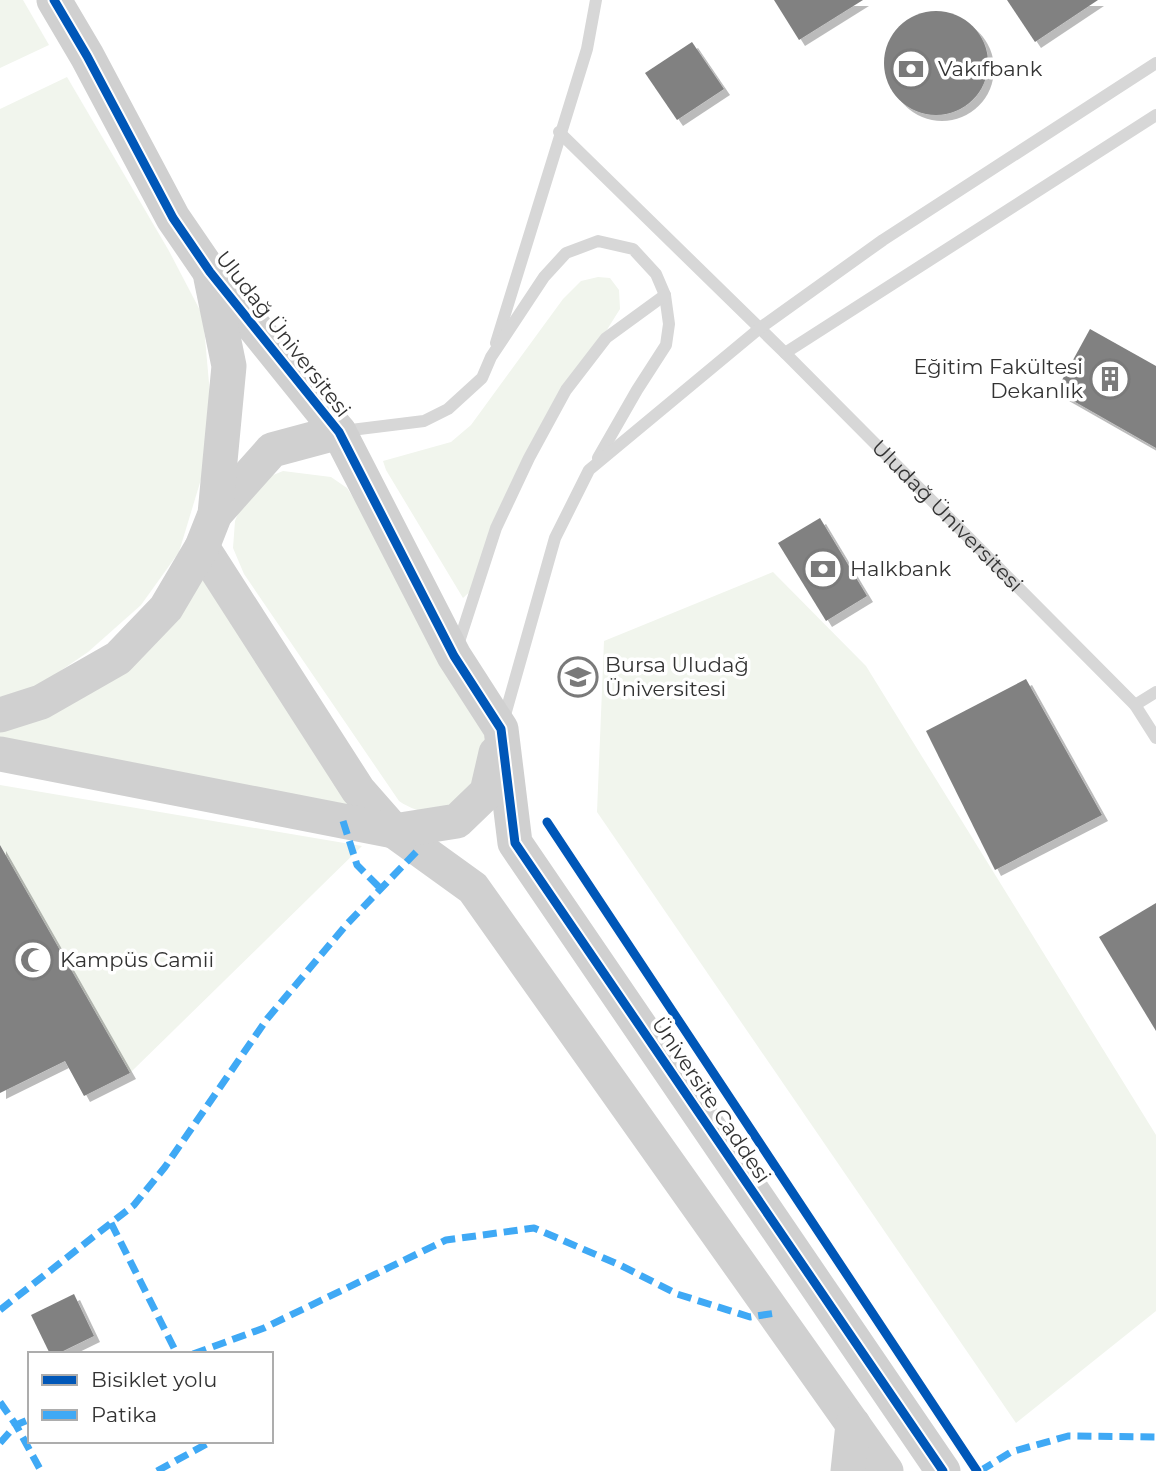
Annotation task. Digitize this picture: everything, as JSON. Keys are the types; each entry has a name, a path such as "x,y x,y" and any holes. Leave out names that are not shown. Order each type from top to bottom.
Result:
{"street":[{"name":"Uludağ Üniversitesi","path":"54,0 87,56 173,218 210,272 339,432 454,656 501,729"},
{"name":"Uludağ Üniversitesi","path":"0,715 41,702 118,658 166,608 202,547 215,514 229,366 210,272"},
{"path":"215,514 272,450 339,432"},
{"path":"202,547 358,790 394,831 473,888 886,1471"},
{"path":"0,754 394,831 457,821 487,792 501,729"},
{"name":"Üniversite Caddesi","path":"501,729 514,843 943,1471"},
{"path":"848,1471 853,1424"}],"lane":[{"path":"339,432 425,421 448,409 482,378 491,357 587,49 596,0"},
{"path":"501,729 555,538 589,470 760,328 883,240 1156,64"},
{"path":"785,353 1156,115"},
{"name":"Uludağ Üniversitesi","path":"559,132 760,328 1135,705 1156,738"},
{"path":"491,357 544,277 566,253 598,241 633,249 656,274 665,295 669,324 666,345 594,465"},
{"path":"454,656 496,528 529,458 566,390 606,338 665,295"},
{"path":"1135,705 1156,692"}],"shaded area":[{"path":"0,0 23,0 49,45 0,68"},
{"path":"67,77 169,251 203,316 210,394 202,476 179,552 141,605 88,652 34,689 0,697 0,109"},
{"path":"598,277 610,278 619,290 620,309 557,399 474,588 463,598 383,461 451,442 471,425 563,299 581,281"},
{"path":"283,471 331,477 347,488 501,729 487,792 454,807 432,812 411,808 399,801 244,574 233,548 235,521 245,497 261,480"},
{"path":"202,547 394,831 0,754 0,715 118,658"},
{"path":"773,572 866,666 1156,1135 1156,1311 1016,1423 597,812 604,641"},
{"path":"0,785 362,846 130,1073 0,845"}],"building":[{"path":"774,0 863,0 799,40"},
{"path":"1007,0 1098,0 1035,42"},
{"path":"936,11 956,15 973,26 984,43 988,63 984,83 973,100 956,111 936,115 916,111 899,100 888,83 884,63 888,43 899,26 916,15"},
{"path":"692,42 724,89 677,120 645,73"},
{"name":"Eğitim Fakültesi Dekanlık","path":"1090,329 1156,366 1156,448 1056,391"},
{"name":"Halkbank","path":"820,518 867,596 826,621 778,543"},
{"path":"1026,679 1102,815 995,870 926,731"},
{"name":"Kampüs Camii","path":"0,845 130,1073 84,1096 65,1061 0,1093"},
{"path":"1156,903 1156,1031 1099,937"},
{"path":"74,1294 94,1336 61,1352 49,1352 31,1315"}],"marked path":[{"path":"343,821 357,865 381,889"},
{"path":"0,1310 134,1205 165,1167 267,1019 347,924 419,849"},
{"path":"111,1223 176,1352"},
{"path":"198,1352 264,1328 446,1240 534,1228 620,1265 677,1294 750,1317 776,1313"},
{"path":"0,1402 41,1471"},
{"path":"0,1443 16,1425 28,1420"},
{"path":"980,1471 1011,1452 1068,1436 1156,1437"},
{"path":"157,1471 208,1443"}],"cycle path":[{"path":"54,0 87,56 173,218 210,272 339,432 454,656 501,729 515,843 943,1471"},
{"path":"547,822 977,1471"}],"place":[{"name":"Vakıfbank","path":"911,69"},
{"name":"Eğitim Fakültesi Dekanlık","path":"1110,379"},
{"name":"Halkbank","path":"823,569"},
{"name":"Bursa Uludağ Üniversitesi","path":"578,677"},
{"name":"Kampüs Camii","path":"33,960"}]}
